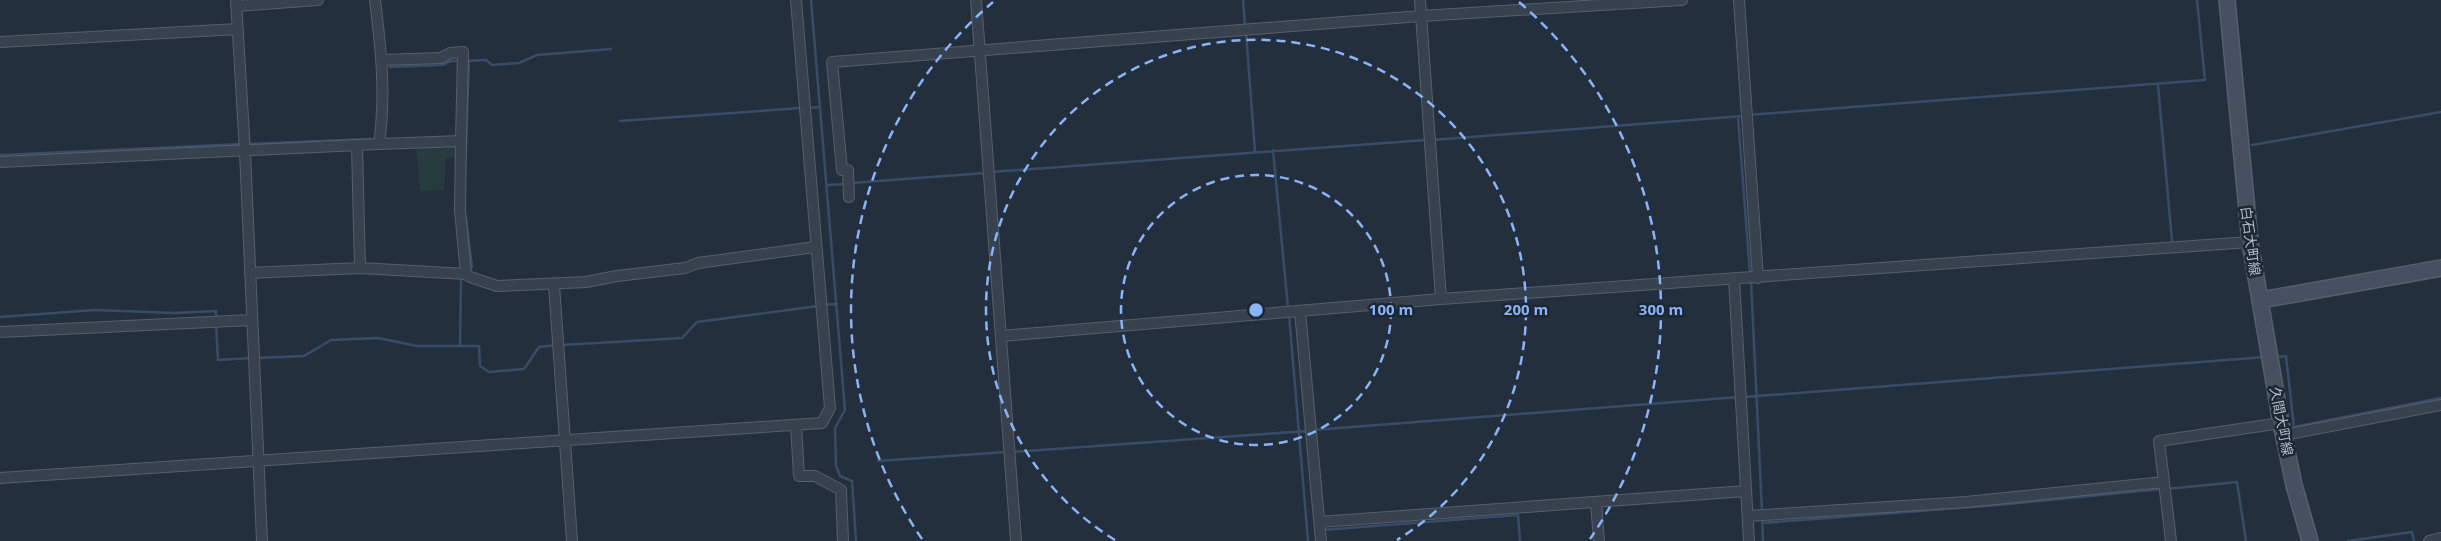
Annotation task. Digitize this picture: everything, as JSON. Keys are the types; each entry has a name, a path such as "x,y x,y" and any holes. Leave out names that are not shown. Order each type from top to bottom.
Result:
{"main road":[{"name":"白石大町線","path":"2226,0 2250,242 2261,300"},
{"path":"2261,300 2441,268"},
{"name":"久間大町線","path":"2261,300 2294,485 2310,541"}],"street":[{"path":"262,541 245,147 236,3 318,0"},
{"path":"375,0 382,60 383,108 379,144"},
{"path":"0,478 822,423 830,408 796,0"},
{"path":"976,0 1016,541"},
{"path":"1420,0 1440,299"},
{"path":"849,189 848,170 842,170 832,62 1421,16 1682,0"},
{"path":"1739,0 1748,121 1753,278"},
{"path":"0,42 238,28"},
{"path":"382,60 441,58 450,53 463,52 460,210 466,274"},
{"path":"0,162 245,147 357,146 461,142"},
{"path":"357,146 360,268"},
{"path":"1001,336 1440,299 2250,242"},
{"path":"250,273 360,268 466,274 497,286 554,285 685,268 698,263 816,247"},
{"path":"1734,279 1749,541"},
{"path":"554,285 572,541"},
{"path":"1292,312 1311,431 1320,531 1596,502 1746,491"},
{"path":"0,332 252,320"},
{"path":"2171,541 2159,441 2283,429 2441,405"},
{"path":"796,425 799,476 815,476 841,490 843,541"},
{"path":"1748,516 2164,487"},
{"path":"1596,502 1599,541"},
{"path":"2429,541 2441,538"}],"green space":[{"path":"458,145 456,156 446,158 444,190 420,191 416,147"}],"waterway":[{"path":"811,0 845,410 835,428 836,466 840,476 852,481 856,541"},
{"path":"1243,0 1245,26"},
{"path":"1748,115 2205,80 2197,0"},
{"path":"1246,31 1255,152"},
{"path":"466,61 486,60 492,65 519,63 537,55 611,49"},
{"path":"390,67 442,65 451,61 461,61"},
{"path":"465,172 469,61"},
{"path":"2158,85 2172,241"},
{"path":"807,108 820,107"},
{"path":"620,121 801,108"},
{"path":"2252,145 2441,112"},
{"path":"1738,116 1750,274"},
{"path":"1432,140 1743,116"},
{"path":"248,144 369,139"},
{"path":"991,172 1426,140"},
{"path":"0,155 243,144"},
{"path":"1273,150 1288,308"},
{"path":"851,183 985,173"},
{"path":"827,185 846,184"},
{"path":"466,218 472,267"},
{"path":"460,346 461,279"},
{"path":"1751,280 1762,511"},
{"path":"823,305 837,304"},
{"path":"562,345 682,338 697,322 818,306"},
{"path":"0,317 95,310 175,313 216,311 216,319"},
{"path":"1289,314 1308,541"},
{"path":"216,324 218,360 251,358"},
{"path":"257,358 304,356 331,340 378,338 417,346 479,346 480,366 489,372 524,369 539,347 556,345"},
{"path":"2275,357 2286,356 2294,427 2441,398"},
{"path":"1744,397 2265,357"},
{"path":"1313,430 1739,397"},
{"path":"1011,452 1307,431"},
{"path":"878,461 1006,452"},
{"path":"2167,489 2237,482 2246,541"},
{"path":"1762,523 1998,505 2161,489"},
{"path":"1322,530 1518,515 1520,541"},
{"path":"1762,517 1763,541"},
{"path":"2348,541 2412,532 2414,541"}]}
